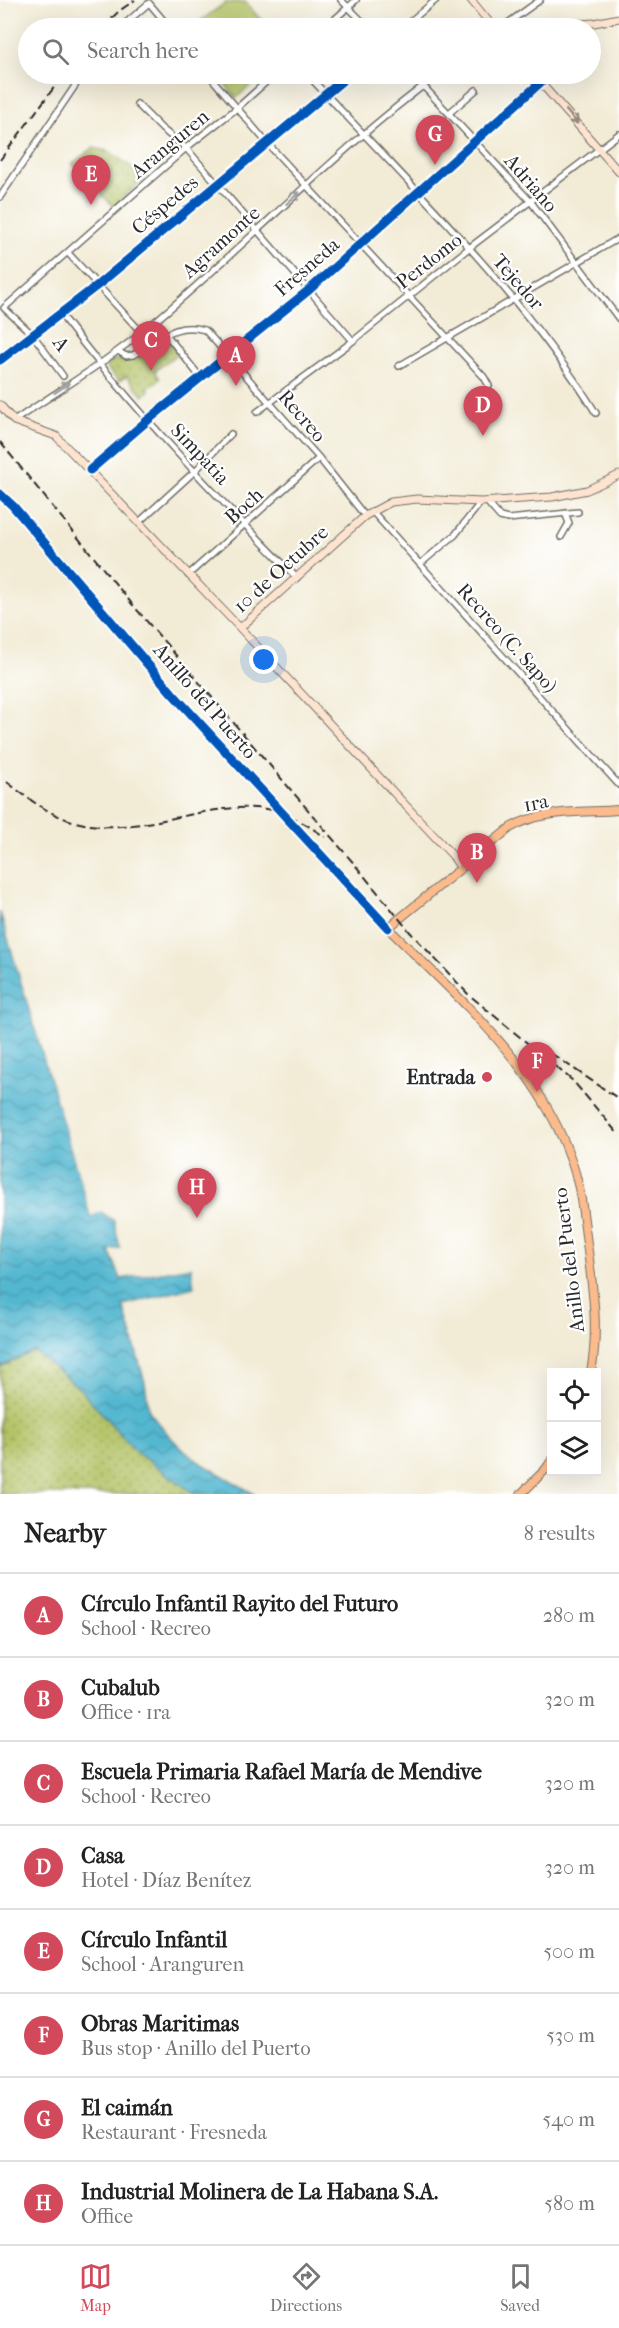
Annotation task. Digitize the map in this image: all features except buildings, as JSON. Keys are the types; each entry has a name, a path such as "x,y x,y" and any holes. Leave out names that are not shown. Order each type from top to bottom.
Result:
{"main road":[{"path":"471,0 486,18"},
{"path":"601,22 619,18"},
{"path":"543,84 619,172"},
{"path":"0,405 14,421 56,436 240,628"},
{"name":"10 de Octubre","path":"461,868 452,855 240,628 365,516 391,502 407,499 484,502 570,495 619,475"},
{"name":"Anillo del Puerto","path":"0,494 13,506 172,693 388,928 490,1031 529,1078 556,1125 579,1187 595,1311 595,1353 592,1368"},
{"name":"1ra","path":"388,928 510,828 523,820 619,810"},
{"path":"521,1494 547,1467"}],"street":[{"path":"341,0 359,18"},
{"path":"335,18 356,0"},
{"path":"414,18 436,0"},
{"path":"515,18 540,0"},
{"path":"132,18 149,3 162,18"},
{"path":"0,197 76,84"},
{"path":"217,84 267,143 484,377 489,386"},
{"name":"Aranguren","path":"4,308 186,148 264,84"},
{"name":"Tejedor","path":"317,84 515,299 568,369 596,413"},
{"name":"Céspedes","path":"0,360 99,284 338,84"},
{"name":"Agramonte","path":"14,421 99,365 142,333 307,185 426,84"},
{"name":"Fresneda","path":"90,470 309,290 539,84"},
{"name":"Adriano","path":"423,86 531,202 619,319"},
{"path":"449,114 476,90"},
{"path":"137,105 186,148 353,341"},
{"name":"Perdomo","path":"257,412 353,341 469,248 619,134"},
{"path":"399,366 619,238"},
{"path":"68,253 142,333"},
{"name":"A","path":"4,308 33,335 63,376"},
{"name":"Simpatia","path":"64,319 99,365 148,420 297,578"},
{"name":"Recreo","path":"118,351 126,356 133,356 176,328 192,326 205,330 319,458 365,516"},
{"path":"166,334 201,378"},
{"path":"139,522 195,471 231,434"},
{"name":"Boch","path":"188,575 319,458"},
{"path":"420,564 455,535 484,502 500,517 508,519 578,512"},
{"name":"Recreo (C. Sapo)","path":"372,511 619,785"},
{"path":"561,537 569,523 565,513"}],"green space":[{"path":"245,2 259,18 205,18 225,3"},
{"path":"225,84 252,84 236,98"},
{"path":"93,148 110,152 145,177 114,207 72,164"},
{"path":"166,338 178,353 155,371 160,379 148,388 149,391 143,396 127,376 119,381 105,366 113,360 129,360 142,355"},
{"path":"34,1351 80,1389 137,1453 195,1494 0,1494 0,1367"}],"water":[{"path":"0,912 91,1216 101,1212 114,1221 120,1248 109,1250 121,1279 191,1267 194,1287 123,1305 145,1383 149,1411 170,1437 196,1460 254,1494 195,1494 137,1453 80,1389 34,1351 0,1367"}],"pier":[{"path":"0,909 7,922 93,1212 100,1210 101,1212 91,1216"}],"railway":[{"path":"112,18 135,0"},
{"path":"0,160 57,84"},
{"path":"0,442 132,604 410,932 468,994 573,1081 619,1135"},
{"path":"7,782 52,813 95,826 121,826 225,809 251,808 277,811 302,822 325,837"},
{"path":"552,1054 619,1099"}],"cycle path":[{"path":"0,360 99,284 338,84"},
{"path":"90,470 309,290 539,84"},
{"path":"0,494 13,506 172,693 388,928"}],"place":[{"name":"El caimán","path":"435,165"},
{"name":"Círculo Infantil","path":"91,205"},
{"name":"Escuela Primaria Rafael María de Mendive","path":"151,371"},
{"name":"Círculo Infantil Rayito del Futuro","path":"236,386"},
{"name":"Casa","path":"483,436"},
{"name":"Cubalub","path":"477,883"},
{"name":"Entrada","path":"487,1077"},
{"name":"Obras Maritimas","path":"537,1092"},
{"name":"Industrial Molinera de La Habana S.A.","path":"197,1218"}]}
